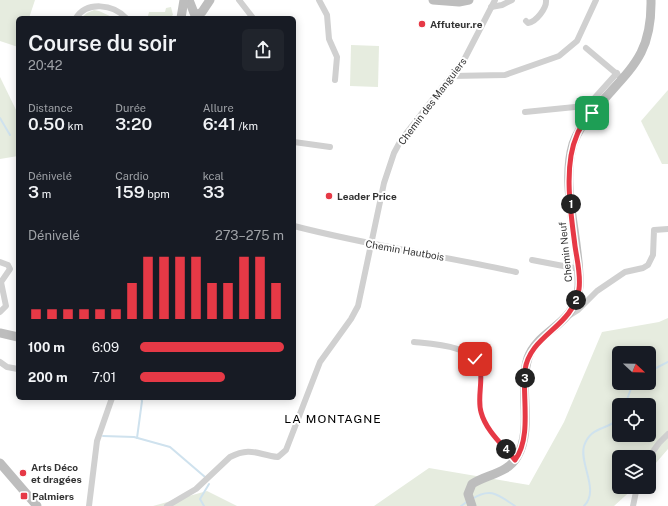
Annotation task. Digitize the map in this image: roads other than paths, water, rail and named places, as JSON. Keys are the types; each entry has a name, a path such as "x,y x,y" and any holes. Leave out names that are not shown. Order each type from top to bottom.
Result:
{"street":[{"path":"181,16 184,0"},
{"path":"189,0 195,14"},
{"path":"195,14 202,12 210,0"},
{"path":"239,0 251,16"},
{"path":"319,0 327,15 329,39 337,57 335,80"},
{"path":"433,0 459,2 469,0"},
{"name":"Chemin des Manguiers","path":"491,7 492,0"},
{"name":"Chemin des Manguiers","path":"167,506 196,489 230,457 237,453 250,450 278,457 286,450 320,362 351,319 358,306 384,183 394,153 401,140 452,76 475,40 495,0"},
{"path":"491,7 502,5 512,0"},
{"path":"526,21 528,23 533,22 546,6 546,0"},
{"path":"452,76 505,75 559,56 577,41 596,0"},
{"name":"Chemin Neuf","path":"515,460 523,439 526,370 528,357 542,340 568,316 576,299 579,288 579,269 572,214 570,178 572,150 581,126 619,76 639,58 644,48 651,19 651,0"},
{"path":"78,16 85,8 92,6 112,10 122,16"},
{"path":"181,16 188,9 195,14"},
{"path":"526,112 585,106 619,76 586,48"},
{"path":"296,142 330,147"},
{"name":"Chemin Hautbois","path":"296,226 370,244 458,259 516,272"},
{"path":"568,316 578,310 597,291 625,272 648,266 653,255 654,230 668,230"},
{"path":"532,260 579,269"},
{"path":"0,262 8,265 10,269 2,282 6,306 0,312"},
{"path":"0,333 16,337"},
{"path":"414,342 446,346 464,352 475,359 481,370 479,400 481,412 490,430 515,460 501,471 472,484 468,494 472,506"},
{"path":"0,362 7,367 16,368"},
{"path":"89,506 97,441 111,400"},
{"path":"654,450 659,442 668,434"},
{"path":"0,463 37,506"},
{"path":"634,506 636,494"}],"waterway":[{"path":"0,118 10,135"},
{"path":"656,368 668,362"},
{"path":"628,398 630,390"},
{"path":"137,438 142,400"},
{"path":"584,506 588,500 590,492 590,485 584,461 584,446 587,439 595,431 612,424"},
{"path":"103,436 134,437 170,447 205,477"},
{"path":"204,506 200,499 209,484"},
{"path":"472,499 484,493 489,493 499,496 515,506"},
{"path":"461,506 468,501"}],"place":[{"name":"Affuteur.re","path":"422,24"},
{"name":"Leader Price","path":"329,196"},
{"name":"Arts Déco et dragées","path":"23,473"},
{"name":"Palmiers","path":"24,496"}],"district":[{"name":"LA MONTAGNE","path":"333,419"}]}
